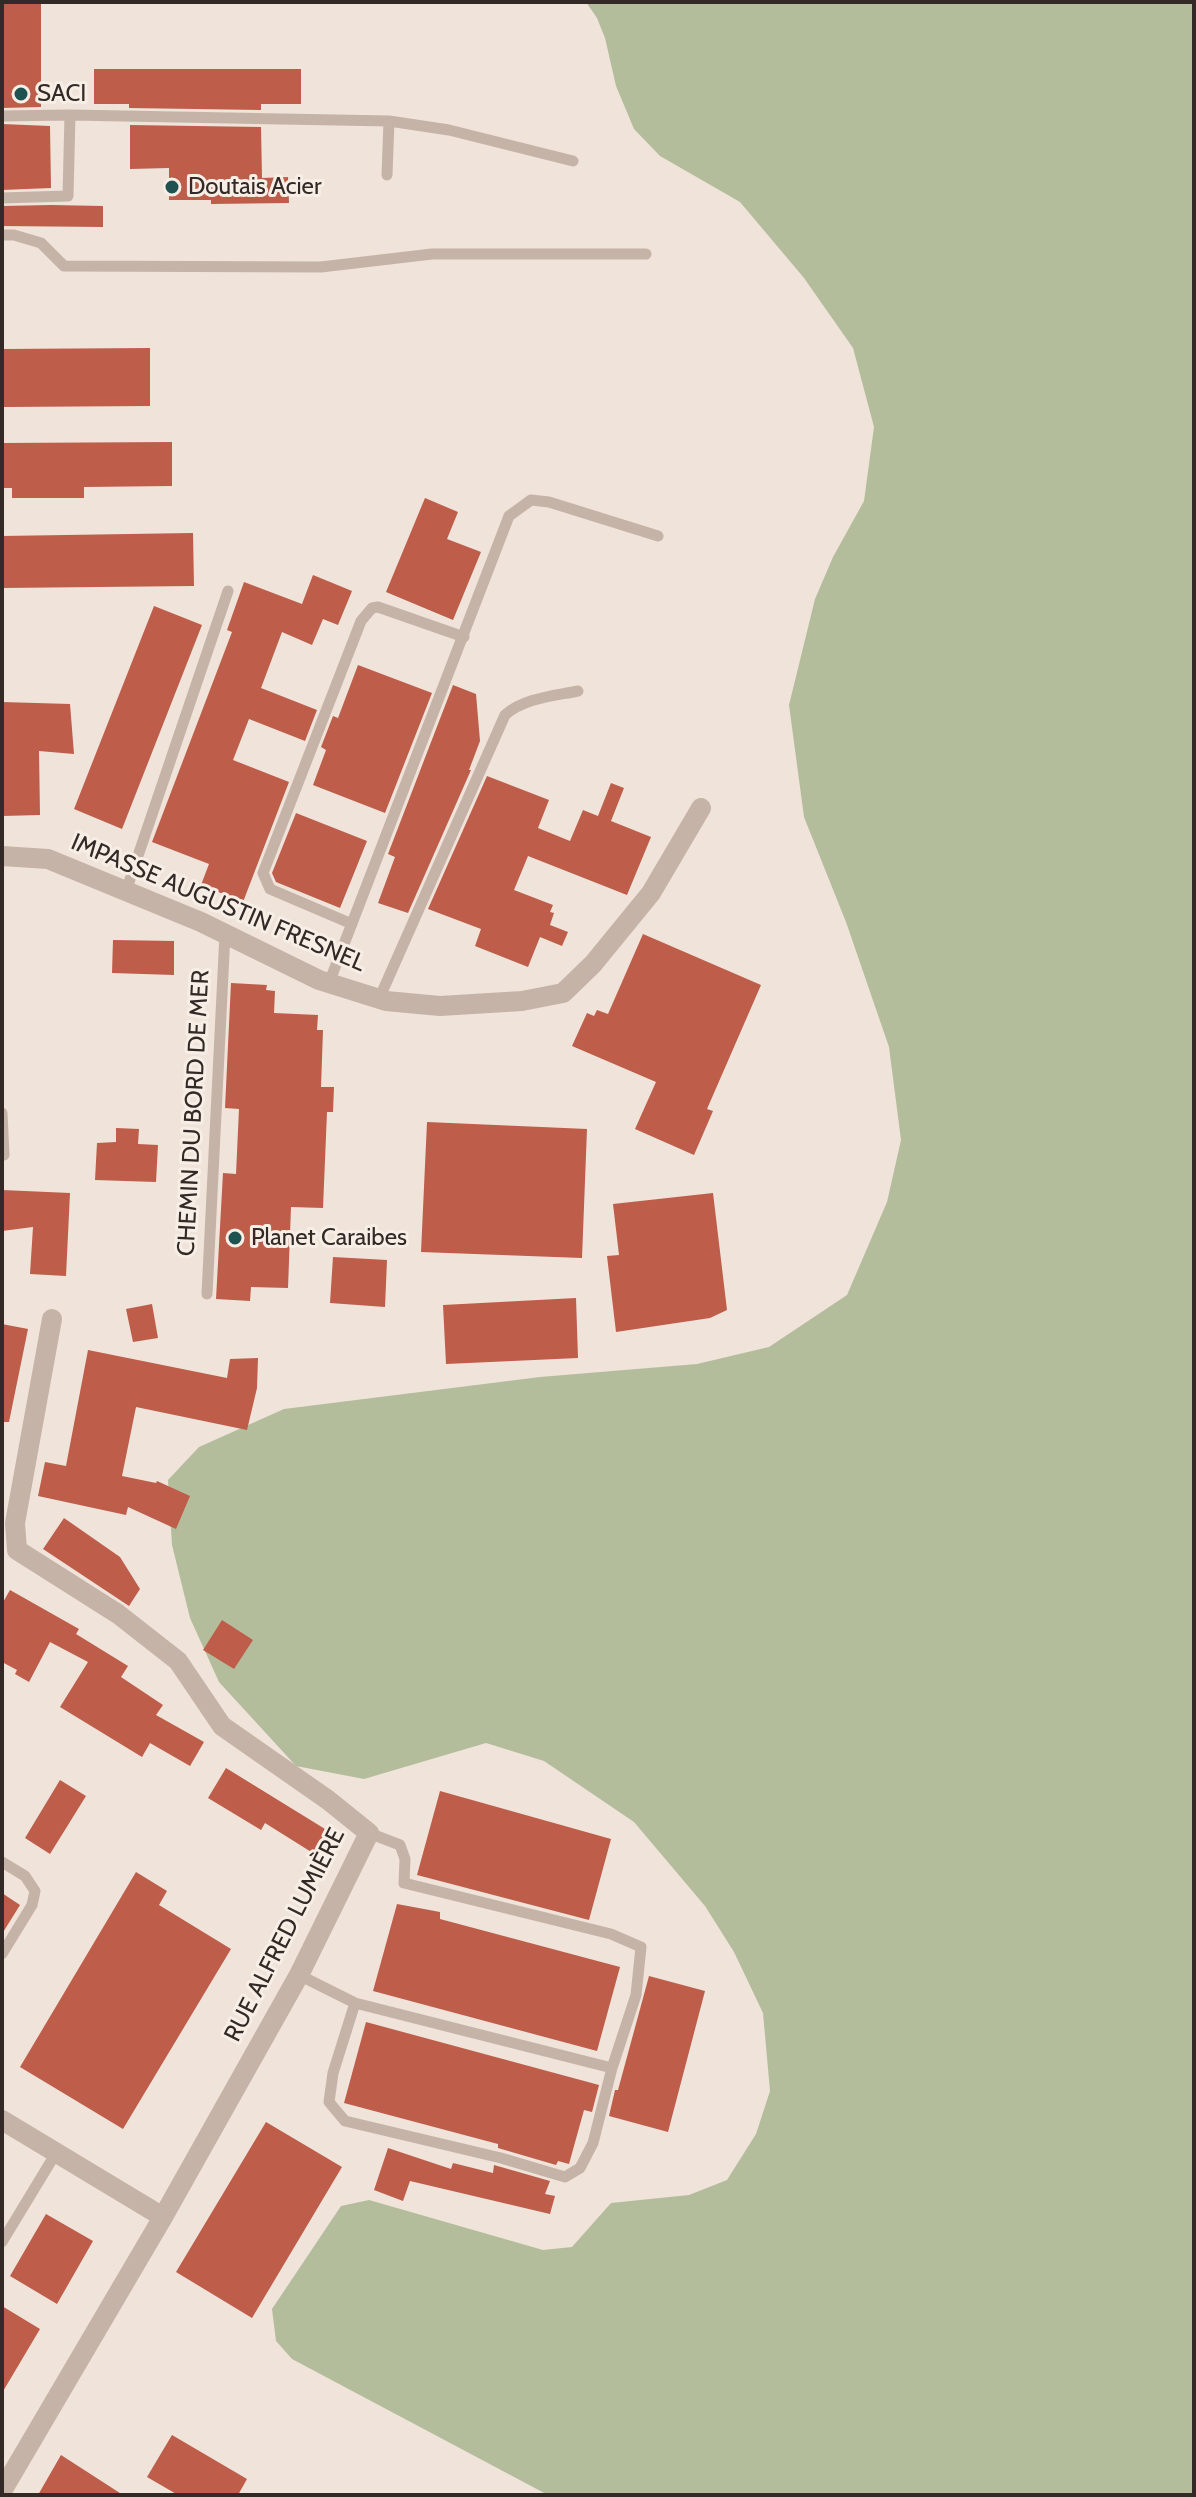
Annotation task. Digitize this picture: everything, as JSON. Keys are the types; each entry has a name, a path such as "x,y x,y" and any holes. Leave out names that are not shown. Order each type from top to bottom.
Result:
{"street":[{"name":"IMPASSE AUGUSTIN FRESNEL","path":"2,856 48,859 225,934 329,983 379,999 440,1006 522,1001 563,993 593,964 651,893 701,808"},
{"name":"RUE ALFRED LUMIÈRE","path":"2,2491 163,2217 299,1975 369,1833 328,1800 222,1726 178,1661 118,1614 17,1550 15,1523 52,1319"},
{"path":"2,2120 163,2217"}],"lane":[{"path":"2,198 68,196 70,115"},
{"path":"2,116 389,121 449,130 573,161"},
{"path":"387,175 389,121"},
{"path":"2,235 14,235 41,243 64,266 321,267 432,254 646,254"},
{"path":"329,983 509,516 531,500 549,502 658,536"},
{"path":"126,891 228,591"},
{"path":"352,924 270,889 263,873 361,621 372,608 378,607 464,637"},
{"path":"379,999 505,715 512,708 535,700 578,691"},
{"name":"CHEMIN DU BORD DE MER","path":"207,1294 225,934"},
{"path":"2,1113 4,1155"},
{"path":"355,2003 333,2073 329,2102 345,2121 501,2158 565,2177 580,2168 593,2143 612,2068 636,1995 641,1947 611,1934 404,1883 405,1859 400,1845 369,1833"},
{"path":"2,1862 25,1876 35,1891 32,1905 2,1954"},
{"path":"299,1975 355,2003 612,2068"},
{"path":"2,2242 56,2153"}],"green space":[{"path":"586,2 1194,2 1194,2495 548,2495 292,2359 276,2341 272,2309 341,2206 369,2200 543,2250 572,2247 611,2203 689,2195 727,2180 756,2134 770,2091 763,2013 734,1952 705,1906 634,1822 544,1761 486,1743 364,1779 296,1766 219,1682 190,1618 172,1545 168,1480 199,1447 284,1409 540,1377 697,1364 769,1347 847,1295 887,1202 901,1140 889,1047 846,922 804,817 789,705 815,599 833,557 864,501 874,427 853,348 804,278 740,202 660,156 634,129 616,86 605,38"}],"building":[{"path":"2,2 41,2 41,107 2,108"},
{"path":"94,69 301,69 301,104 261,104 261,110 129,108 129,104 94,104"},
{"path":"2,124 50,126 51,188 2,190"},
{"path":"130,125 261,127 262,178 288,177 289,203 211,204 211,200 169,200 169,168 130,169"},
{"path":"2,206 103,206 103,227 2,226"},
{"path":"150,348 150,406 2,407 2,349"},
{"path":"172,442 172,486 84,487 84,498 12,498 12,488 2,488 2,443"},
{"path":"425,498 458,512 447,539 481,552 453,620 386,592"},
{"path":"193,533 194,586 2,588 2,536"},
{"path":"313,575 352,591 338,625 323,619 312,645 282,632 261,688 317,710 305,741 249,719 233,760 289,782 243,902 201,885 209,864 152,842 232,632 227,630 244,582 302,604"},
{"path":"154,606 202,625 122,829 74,809"},
{"path":"358,665 432,693 385,813 313,785 326,750 321,747 333,716 338,718"},
{"path":"453,685 476,694 480,741 471,770 408,913 378,903 395,857 388,854"},
{"path":"2,702 70,704 74,754 39,751 40,815 2,816"},
{"path":"487,776 549,800 538,828 570,841 583,810 598,816 611,783 624,788 611,821 651,837 627,895 528,856 514,890 553,905 550,925 568,932 562,946 540,937 528,967 475,946 481,929 428,909"},
{"path":"296,813 367,841 340,908 276,882 272,873"},
{"path":"643,934 761,985 707,1109 713,1111 694,1155 635,1129 656,1082 572,1046 587,1013 594,1016 597,1010 608,1014"},
{"path":"113,940 174,941 174,975 112,973"},
{"path":"231,983 267,985 266,990 275,991 274,1013 318,1015 317,1030 323,1030 321,1087 334,1087 333,1112 327,1112 323,1208 291,1207 288,1288 251,1287 250,1301 216,1299 223,1173 236,1174 239,1109 225,1108"},
{"path":"427,1122 587,1129 582,1258 421,1252"},
{"path":"116,1128 139,1129 138,1144 158,1145 156,1182 95,1180 97,1143 116,1142"},
{"path":"2,1190 70,1193 66,1276 30,1274 33,1227 2,1231"},
{"path":"713,1193 727,1310 710,1318 616,1332 607,1256 619,1255 613,1204"},
{"path":"333,1257 387,1260 385,1307 330,1303"},
{"path":"576,1298 578,1358 446,1364 443,1305"},
{"path":"152,1304 158,1338 133,1342 126,1309"},
{"path":"2,1324 28,1329 9,1422 2,1422"},
{"path":"88,1350 227,1378 230,1359 258,1358 257,1388 247,1430 136,1407 122,1476 157,1481 190,1496 176,1529 128,1507 126,1515 38,1496 45,1462 66,1466"},
{"path":"64,1518 120,1557 140,1589 129,1606 43,1549"},
{"path":"10,1590 79,1629 76,1634 128,1666 121,1677 163,1705 156,1715 204,1742 190,1766 150,1743 142,1757 60,1707 88,1662 50,1642 29,1682 15,1674 17,1670 2,1662 2,1604"},
{"path":"222,1620 253,1640 234,1669 203,1650"},
{"path":"226,1768 338,1837 324,1860 265,1823 261,1830 208,1798"},
{"path":"60,1780 86,1796 50,1854 25,1838"},
{"path":"440,1791 611,1839 589,1920 417,1875"},
{"path":"136,1872 167,1891 159,1905 231,1949 123,2129 20,2067"},
{"path":"2,1893 20,1905 2,1934"},
{"path":"397,1904 440,1912 440,1919 620,1967 597,2051 373,1991"},
{"path":"649,1976 705,1991 668,2132 609,2116"},
{"path":"366,2022 599,2085 592,2112 584,2110 569,2164 558,2161 556,2165 498,2148 498,2144 344,2103"},
{"path":"266,2122 342,2167 252,2318 176,2272"},
{"path":"388,2148 451,2169 453,2163 493,2173 494,2165 550,2181 545,2194 555,2196 550,2214 410,2181 403,2201 374,2190"},
{"path":"46,2214 93,2241 57,2304 10,2276"},
{"path":"2,2306 40,2329 2,2393"},
{"path":"172,2435 247,2479 238,2495 178,2495 147,2477"},
{"path":"61,2455 123,2495 38,2495"}],"place":[{"name":"SACI","path":"21,94"},
{"name":"Doutais Acier","path":"172,187"},
{"name":"Planet Caraibes","path":"235,1238"}]}
